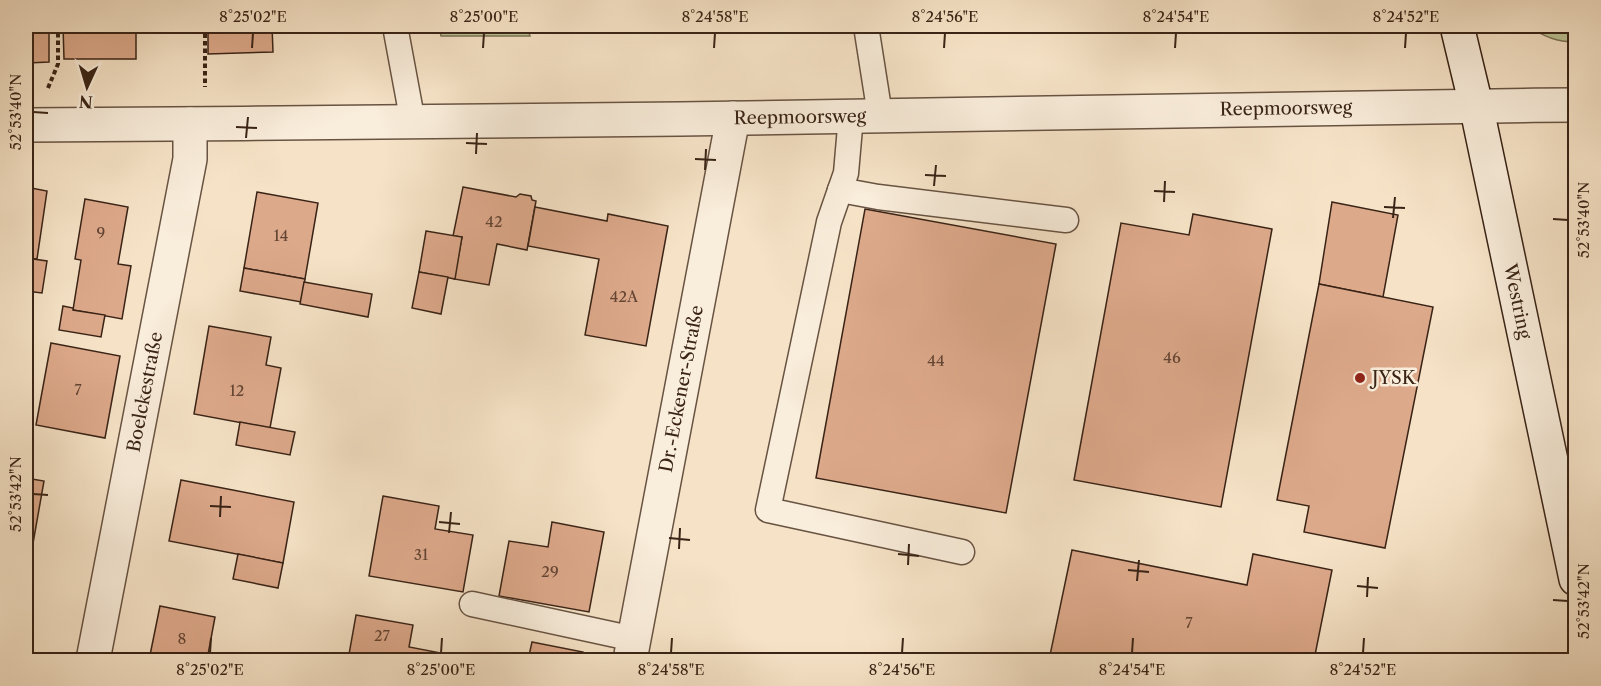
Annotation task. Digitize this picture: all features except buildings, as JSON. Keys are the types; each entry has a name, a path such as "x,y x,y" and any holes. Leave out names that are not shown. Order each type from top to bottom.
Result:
{"street":[{"name":"Westring","path":"1457,26 1476,105 1575,579"},
{"name":"Reepmoorsweg","path":"35,125 413,123 1575,105"},
{"name":"Dr.-Eckener-Straße","path":"632,650 733,118"},
{"name":"Boelckestraße","path":"93,660 197,124"}],"lane":[{"path":"395,26 413,123"},
{"path":"866,26 873,75 866,115 829,222 768,510 962,552"},
{"path":"840,190 1066,220"},
{"path":"472,604 632,650"}],"path":[{"path":"35,125 57,64 58,26"},
{"path":"197,124 205,26"}],"green space":[{"path":"439,26 527,26 530,36 441,36"},
{"path":"1530,26 1575,26 1575,42 1551,38"}],"place":[{"name":"JYSK","path":"1360,378"}]}
